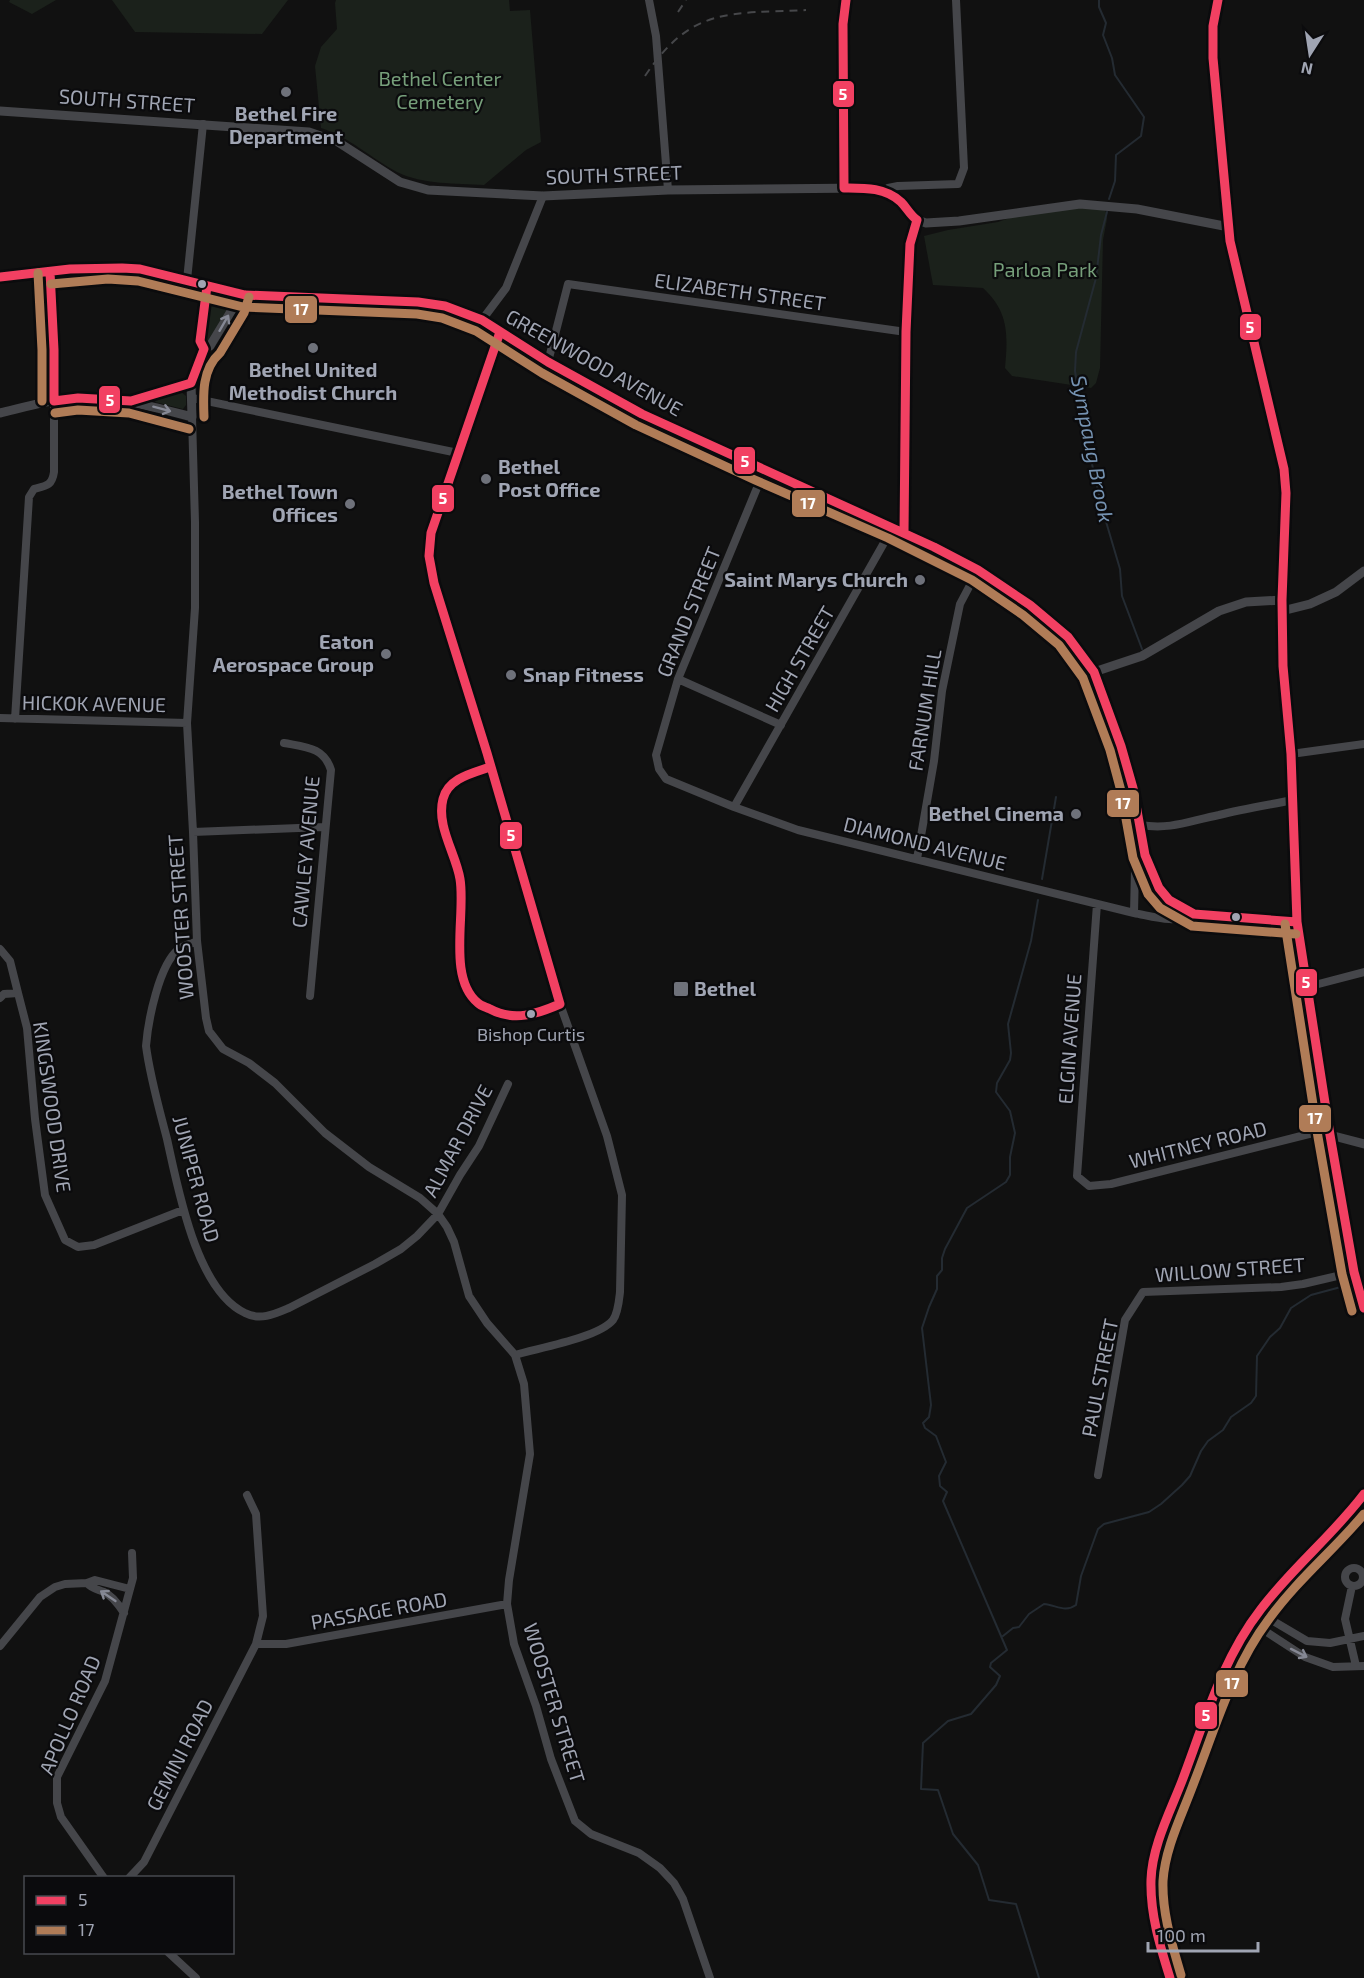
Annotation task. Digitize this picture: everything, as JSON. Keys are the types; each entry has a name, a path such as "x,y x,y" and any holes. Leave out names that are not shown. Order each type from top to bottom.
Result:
{"main road":[{"path":"1218,0 1213,26 1213,58 1228,227 1284,469 1286,528 1282,600 1283,666 1292,754 1297,922 1330,1135 1356,1280 1364,1308"},
{"name":"GREENWOOD AVENUE","path":"0,277 123,267 238,293 297,298 415,302 445,306 482,320 548,362 642,414 764,471 904,532 978,570 1051,621 1068,637 1094,672 1122,746 1133,788 1145,855 1159,888 1169,900 1194,914 1297,922"},
{"path":"1170,1978 1153,1912 1151,1879 1158,1843 1220,1681 1254,1617 1364,1494"}],"street":[{"path":"649,0 656,36 668,190"},
{"path":"844,188 843,24 846,0"},
{"path":"884,191 898,186 958,184 964,168 957,0"},
{"name":"SOUTH STREET","path":"0,111 309,132 338,142 400,182 428,190 543,196 668,190 865,188 884,191"},
{"path":"187,280 203,124"},
{"path":"884,191 900,201 911,216 926,223 936,224 1080,204 1137,209 1228,227"},
{"path":"482,320 506,288 543,196"},
{"path":"904,532 906,332 910,244 917,220"},
{"path":"15,719 29,497 34,489 46,487 53,479 54,350 50,272"},
{"name":"ELIZABETH STREET","path":"548,362 568,284 906,332"},
{"path":"204,348 200,341 207,286"},
{"path":"204,348 210,346 233,308 238,293"},
{"path":"500,332 430,533 429,556 434,583 560,1005 607,1136 622,1195 618,1306 614,1319 604,1327 582,1336 514,1355"},
{"path":"131,401 191,383 204,348"},
{"name":"WOOSTER STREET","path":"191,383 195,608 187,723 197,941 209,1032 223,1049 249,1063 275,1083 324,1133 369,1167 420,1198 438,1214 454,1242 469,1296 487,1323 514,1355 524,1384 530,1454 509,1580 507,1604 514,1644 551,1759 575,1821 591,1834 639,1853 660,1868 674,1883 683,1899 710,1977"},
{"path":"0,413 78,398 131,401 192,417"},
{"path":"192,398 458,453"},
{"name":"GRAND STREET","path":"659,769 656,755 678,679 764,471"},
{"name":"HIGH STREET","path":"734,807 893,527"},
{"name":"FARNUM HILL","path":"917,859 934,761 942,691 960,604 978,570"},
{"path":"1282,612 1310,604 1336,592 1364,572"},
{"path":"1094,672 1142,656 1219,611 1246,602 1282,600"},
{"path":"678,679 781,725"},
{"name":"HICKOK AVENUE","path":"0,718 187,723"},
{"name":"CAWLEY AVENUE","path":"284,743 307,747 321,753 327,759 331,770 310,996"},
{"path":"1292,754 1364,744"},
{"path":"490,767 459,780 447,790 442,800 449,845 460,878 463,901 460,960 462,980 473,1000 489,1010 509,1017 531,1017 560,1005"},
{"name":"DIAMOND AVENUE","path":"659,769 666,779 798,830 1134,913 1171,920 1194,914"},
{"path":"1134,913 1140,825 1155,828 1172,827 1216,815 1293,800"},
{"path":"193,832 324,827"},
{"name":"ELGIN AVENUE","path":"1077,1176 1097,904"},
{"name":"JUNIPER ROAD","path":"197,941 178,949 164,971 147,1024 146,1046 183,1210 198,1254 216,1285 230,1303 246,1314 262,1317 275,1314 401,1249 438,1214"},
{"name":"KINGSWOOD DRIVE","path":"0,949 10,961 27,1028 45,1195 66,1240 78,1247 94,1245 183,1210"},
{"path":"1307,987 1364,972"},
{"path":"0,998 4,994 18,993"},
{"name":"ALMAR DRIVE","path":"438,1214 479,1146 508,1084"},
{"name":"WHITNEY ROAD","path":"1077,1176 1089,1186 1111,1184 1313,1133 1330,1135"},
{"path":"1330,1135 1364,1144"},
{"name":"WILLOW STREET","path":"1143,1292 1281,1287 1356,1280"},
{"name":"PAUL STREET","path":"1098,1475 1125,1320 1143,1292"},
{"name":"GEMINI ROAD","path":"131,1876 144,1862 256,1644 263,1616 255,1514 247,1495"},
{"name":"APOLLO ROAD","path":"104,1876 60,1817 57,1803 57,1777 105,1681 133,1578 132,1553"},
{"path":"0,1646 47,1592 65,1584 87,1583 95,1580 130,1589"},
{"path":"87,1583 91,1588 107,1593 124,1613"},
{"path":"1254,1617 1262,1629 1305,1657 1333,1667 1360,1666 1349,1639 1345,1619 1352,1586"},
{"name":"PASSAGE ROAD","path":"256,1644 286,1644 507,1604"},
{"path":"1254,1617 1268,1618 1306,1641 1330,1643 1364,1636"},
{"path":"169,1954 196,1978"}],"green space":[{"path":"10,0 56,0 32,14 9,2"},
{"path":"112,0 288,0 262,34 135,32"},
{"name":"Bethel Center Cemetery","path":"336,0 509,0 510,11 530,10 541,142 526,150 484,185 451,183 418,179 397,172 341,137 321,128 315,66 321,47 337,29"},
{"name":"Parloa Park","path":"1084,207 1103,208 1107,219 1103,240 1100,368 1096,383 1091,388 1012,376 1005,368 1005,325 998,306 983,288 933,285 924,236 998,222 1018,215"},
{"path":"214,295 233,302 208,343 203,340 209,298"},
{"path":"181,392 186,396 186,405 183,409 155,402 156,400"}],"waterway":[{"name":"Sympaug Brook","path":"1099,0 1099,7 1106,23 1103,35 1112,58 1115,75 1144,117 1141,136 1116,155 1115,181 1109,199"},
{"name":"Sympaug Brook","path":"1107,212 1101,235 1096,278 1076,352 1075,371 1087,442 1102,508 1120,569 1122,596 1142,649"},
{"name":"Sympaug Brook","path":"1042,879 1056,797"},
{"name":"Sympaug Brook","path":"1038,900 1031,941 1008,1024 1010,1060 997,1083 996,1092 1010,1111 1015,1133 1010,1157 1010,1175 1006,1182 967,1208 945,1249 942,1270 937,1276 937,1289 922,1328 931,1405 929,1417 923,1423 925,1428 936,1436 946,1462 939,1476 940,1486 947,1492 943,1501 1007,1650 991,1663 990,1667 1000,1676 996,1685 971,1714 948,1721 923,1743 921,1789 938,1790 953,1834 978,1865 989,1900 1016,1904 1039,1978"},
{"path":"1003,1636 1013,1628 1019,1627 1029,1614 1044,1604 1064,1608 1076,1605 1081,1576 1098,1529 1104,1524 1149,1512 1182,1485 1190,1476 1208,1441 1223,1430 1231,1417 1251,1403 1256,1396 1257,1356 1270,1337 1280,1328 1291,1308 1311,1295 1352,1284"}],"railway":[{"path":"678,12 686,0"},
{"path":"645,76 662,53 696,25 734,14 806,10"}],"transit line":[{"name":"5","path":"844,188 843,24 846,0"},
{"name":"5","path":"1218,0 1213,26 1213,58 1230,241 1284,469 1286,493 1282,600 1283,666 1291,754 1297,922 1330,1135 1354,1272 1364,1308"},
{"name":"5","path":"844,188 874,189 888,193 901,202 917,220"},
{"name":"5","path":"904,533 906,332 910,244 917,220"},
{"name":"5","path":"0,277 70,269 140,269 245,295 418,302 445,306 482,320 548,362 642,414 934,547 978,570 1030,605 1068,637 1094,672 1121,746 1133,788 1145,855 1159,888 1169,900 1194,914 1297,922"},
{"name":"5","path":"50,272 54,401 78,398 131,401 191,383 204,349 200,341 207,286"},
{"name":"17","path":"38,273 42,401"},
{"name":"17","path":"51,284 108,279 138,281 243,307 417,314 442,318 476,331 542,373 636,425 888,538 972,580 1023,615 1059,645 1083,678 1110,750 1121,791 1133,858 1148,894 1160,908 1192,926 1296,934"},
{"name":"17","path":"204,417 204,391 207,374 244,313 249,297"},
{"name":"5","path":"500,332 431,533 429,556 434,583 487,753 560,1004"},
{"name":"17","path":"55,413 78,410 129,413 189,429"},
{"name":"5","path":"490,767 456,781 450,786 443,799 444,830 460,879 460,962 463,978 469,992 478,1003 499,1013 525,1015 560,1004"},
{"name":"17","path":"1285,924 1318,1137 1342,1274 1352,1311"},
{"name":"5","path":"1170,1978 1154,1918 1151,1893 1152,1867 1162,1829 1215,1692 1235,1649 1261,1609 1364,1494"},
{"name":"17","path":"1181,1975 1166,1917 1163,1893 1164,1869 1175,1832 1225,1699 1234,1678 1269,1619 1291,1591 1364,1514"}],"place":[{"name":"Bethel Fire Department","path":"286,92"},
{"name":"Bethel United Methodist Church","path":"313,348"},
{"name":"Bethel Post Office","path":"486,479"},
{"name":"Bethel Town Offices","path":"350,504"},
{"name":"Saint Marys Church","path":"920,580"},
{"name":"Eaton Aerospace Group","path":"386,654"},
{"name":"Snap Fitness","path":"511,675"},
{"name":"Bethel Cinema","path":"1076,814"},
{"name":"Bethel","path":"681,989"},
{"name":"Bishop Curtis","path":"531,1014"}]}
